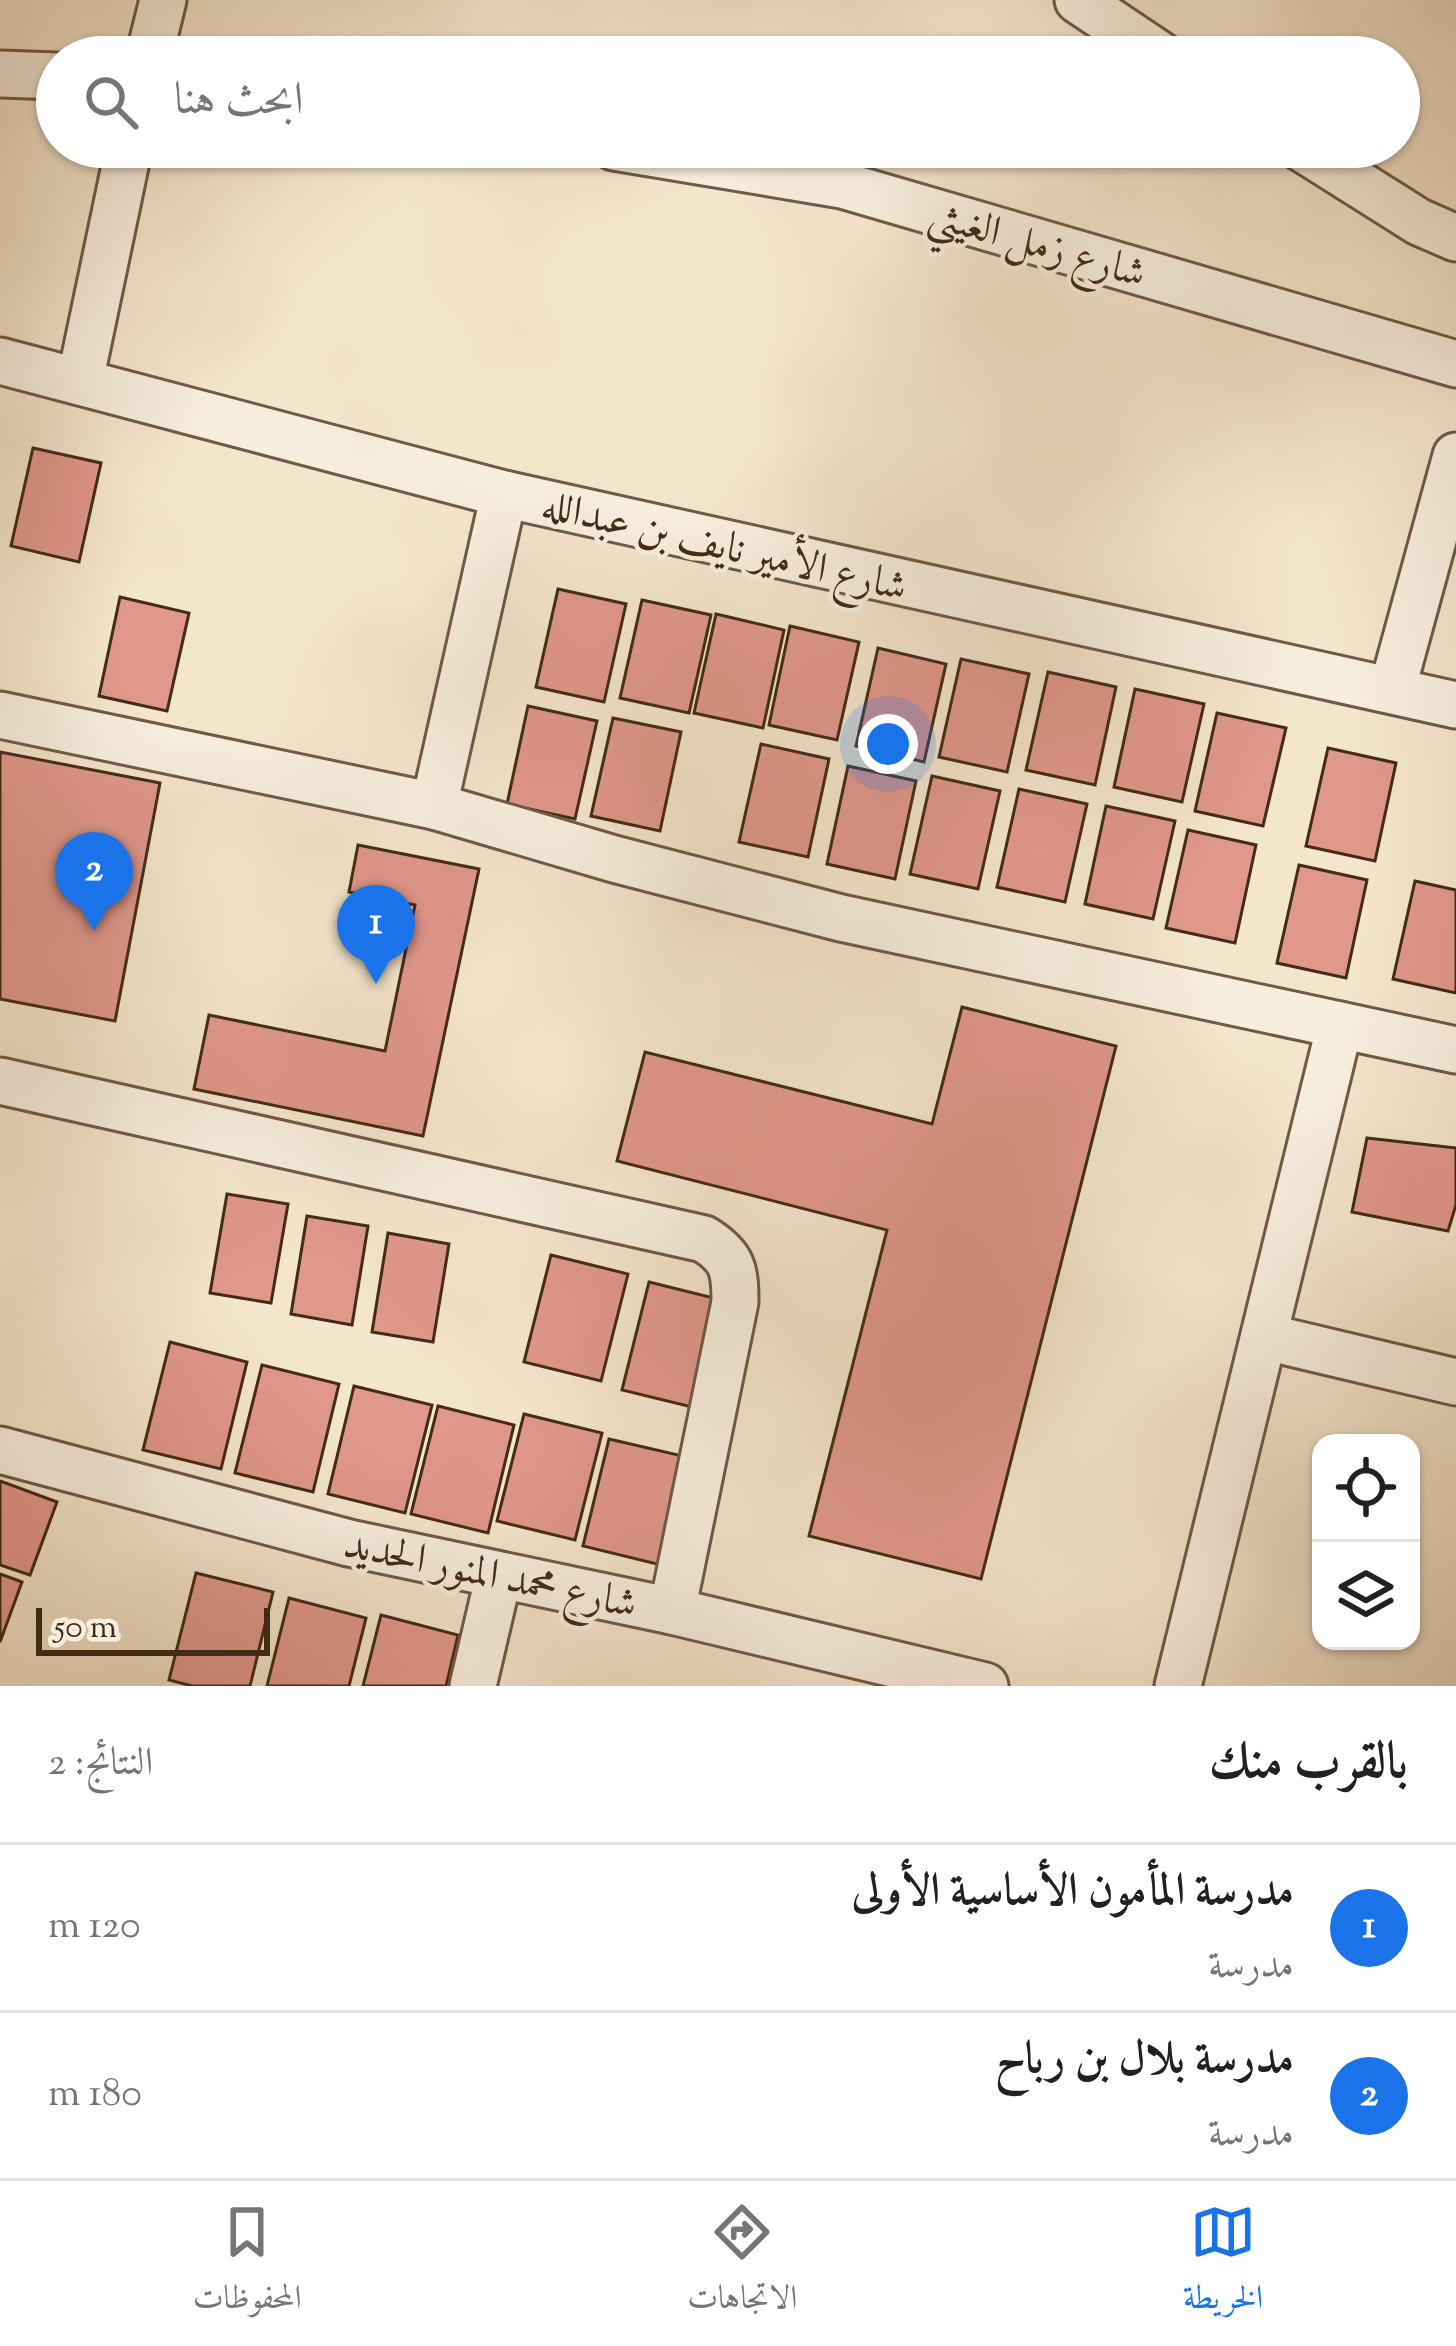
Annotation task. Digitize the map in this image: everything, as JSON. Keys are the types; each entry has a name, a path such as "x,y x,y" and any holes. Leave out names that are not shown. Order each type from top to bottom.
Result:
{"street":[{"path":"154,36 163,0"},
{"path":"1078,0 1131,36"},
{"path":"0,74 36,75"},
{"path":"80,382 125,168"},
{"name":"شارع زمل الغيثي","path":"740,168 842,185 1456,364"},
{"path":"1333,168 1418,222 1456,238"},
{"name":"شارع الأمير نايف بن عبدالله","path":"0,361 504,494 1456,705"},
{"path":"1392,690 1456,456"},
{"path":"434,806 504,494"},
{"path":"0,715 434,806 841,918 1456,1050"},
{"path":"1178,1686 1340,1025"},
{"path":"0,1081 704,1239 722,1250 731,1267 735,1303 672,1611"},
{"path":"1266,1337 1456,1382"},
{"name":"شارع محمد المنور الحديد","path":"0,1450 349,1543 672,1611 985,1686"},
{"path":"473,1686 500,1575"}],"building":[{"path":"33,448 101,463 79,562 11,546"},
{"path":"558,589 626,604 604,702 536,687"},
{"path":"120,597 189,613 167,711 99,696"},
{"path":"642,600 711,615 689,713 620,698"},
{"path":"716,614 784,630 763,728 694,713"},
{"path":"790,626 859,642 837,740 769,725"},
{"path":"878,648 946,664 924,762 856,746"},
{"path":"961,659 1029,674 1007,772 939,757"},
{"path":"1048,672 1116,687 1095,785 1026,770"},
{"path":"1135,689 1204,704 1182,802 1114,787"},
{"path":"528,706 597,721 575,819 507,804"},
{"path":"1217,713 1286,728 1263,826 1195,811"},
{"path":"613,718 681,732 660,831 591,816"},
{"path":"761,744 829,759 808,857 739,842"},
{"path":"1328,748 1396,763 1375,861 1306,846"},
{"path":"0,752 160,783 115,1021 0,999"},
{"path":"848,766 916,781 895,879 827,864"},
{"path":"932,776 1000,791 978,889 910,874"},
{"path":"1019,789 1087,804 1065,902 997,887"},
{"path":"1106,806 1175,821 1153,919 1085,904"},
{"path":"1188,830 1256,845 1235,943 1166,928"},
{"path":"358,845 479,869 423,1136 194,1089 209,1015 385,1051 415,905 349,892"},
{"path":"1299,865 1367,880 1346,978 1277,963"},
{"path":"1415,881 1456,890 1456,993 1393,979"},
{"path":"962,1007 1116,1046 981,1579 809,1536 887,1230 617,1161 645,1052 932,1124"},
{"path":"1367,1138 1456,1148 1456,1205 1448,1231 1352,1212"},
{"path":"227,1194 288,1204 271,1303 210,1293"},
{"path":"307,1216 368,1226 352,1325 291,1314"},
{"path":"388,1233 449,1244 433,1342 372,1332"},
{"path":"551,1255 628,1274 601,1381 524,1362"},
{"path":"649,1282 726,1301 700,1409 622,1390"},
{"path":"170,1342 247,1362 221,1469 143,1450"},
{"path":"262,1365 339,1384 313,1492 235,1473"},
{"path":"354,1386 432,1405 405,1513 328,1494"},
{"path":"438,1406 514,1425 488,1533 411,1514"},
{"path":"524,1414 602,1433 575,1540 497,1521"},
{"path":"609,1439 687,1457 661,1565 583,1546"},
{"path":"0,1481 57,1502 30,1575 0,1565"},
{"path":"196,1573 273,1592 250,1686 192,1686 169,1680"},
{"path":"0,1574 22,1582 0,1642"},
{"path":"289,1598 366,1618 349,1686 267,1686"},
{"path":"381,1615 458,1635 446,1686 363,1686"}],"place":[{"name":"مدرسة بلال بن رباح","path":"94,931"},
{"name":"مدرسة المأمون الأساسية الأولى","path":"376,984"}]}
